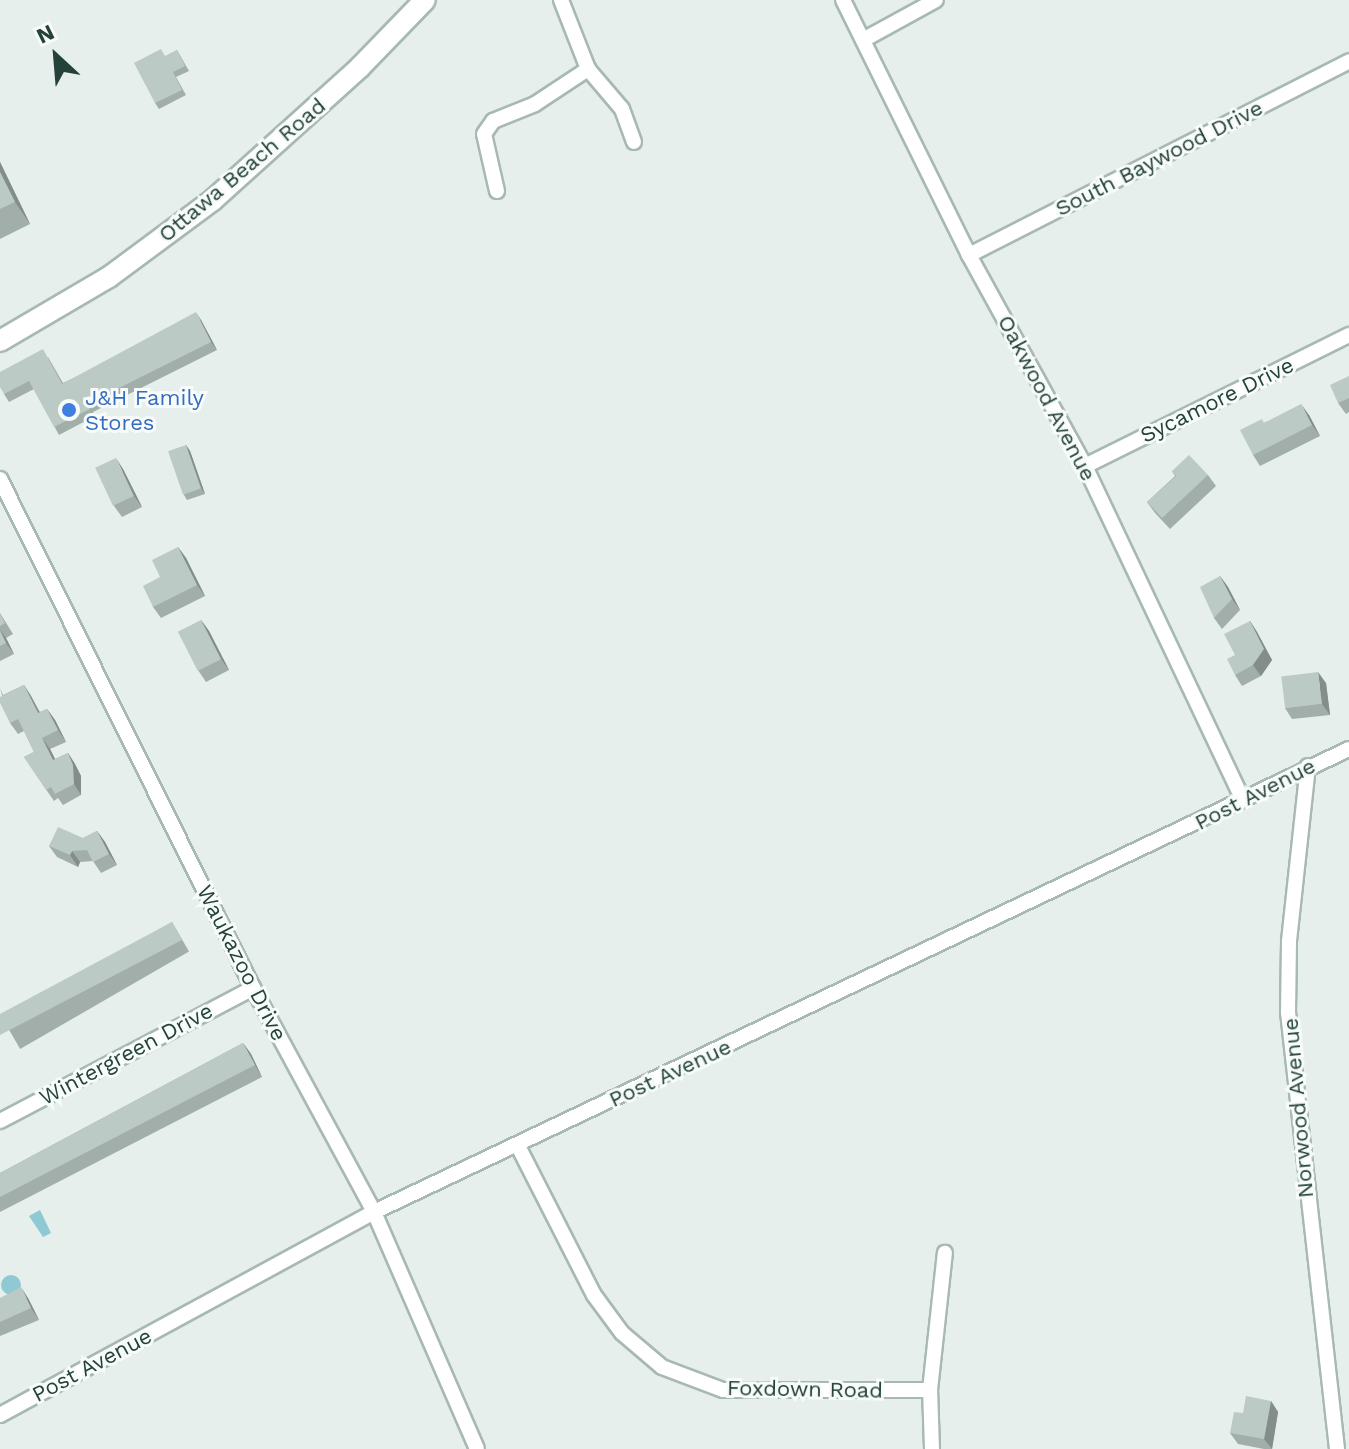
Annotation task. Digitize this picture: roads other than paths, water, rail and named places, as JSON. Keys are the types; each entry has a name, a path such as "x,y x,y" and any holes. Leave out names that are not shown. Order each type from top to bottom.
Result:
{"street":[{"name":"Ottawa Beach Road","path":"0,341 109,277 213,200 349,78 425,0"},
{"path":"561,0 588,69 622,109 634,142"},
{"name":"Oakwood Avenue","path":"843,0 969,255 1085,466 1243,801"},
{"path":"863,40 936,0"},
{"name":"South Baywood Drive","path":"969,255 1349,61"},
{"path":"497,191 484,134 493,121 535,104 588,69"},
{"name":"Sycamore Drive","path":"1085,466 1349,335"},
{"name":"Waukazoo Drive","path":"0,479 253,988 374,1212 477,1449"},
{"name":"Post Avenue","path":"0,1415 374,1212 1349,749"},
{"name":"Norwood Avenue","path":"1308,766 1289,942 1288,1012 1337,1449"},
{"name":"Wintergreen Drive","path":"0,1121 253,988"},
{"name":"Foxdown Road","path":"518,1146 594,1295 622,1333 662,1367 723,1390 930,1390"},
{"path":"932,1449 930,1390 945,1253"}],"water":[{"path":"40,1210 51,1233 43,1237 29,1216"},
{"path":"11,1275 18,1278 21,1285 18,1292 11,1295 4,1292 1,1285 4,1278"}],"place":[{"name":"J&H Family Stores","path":"69,410"}]}
